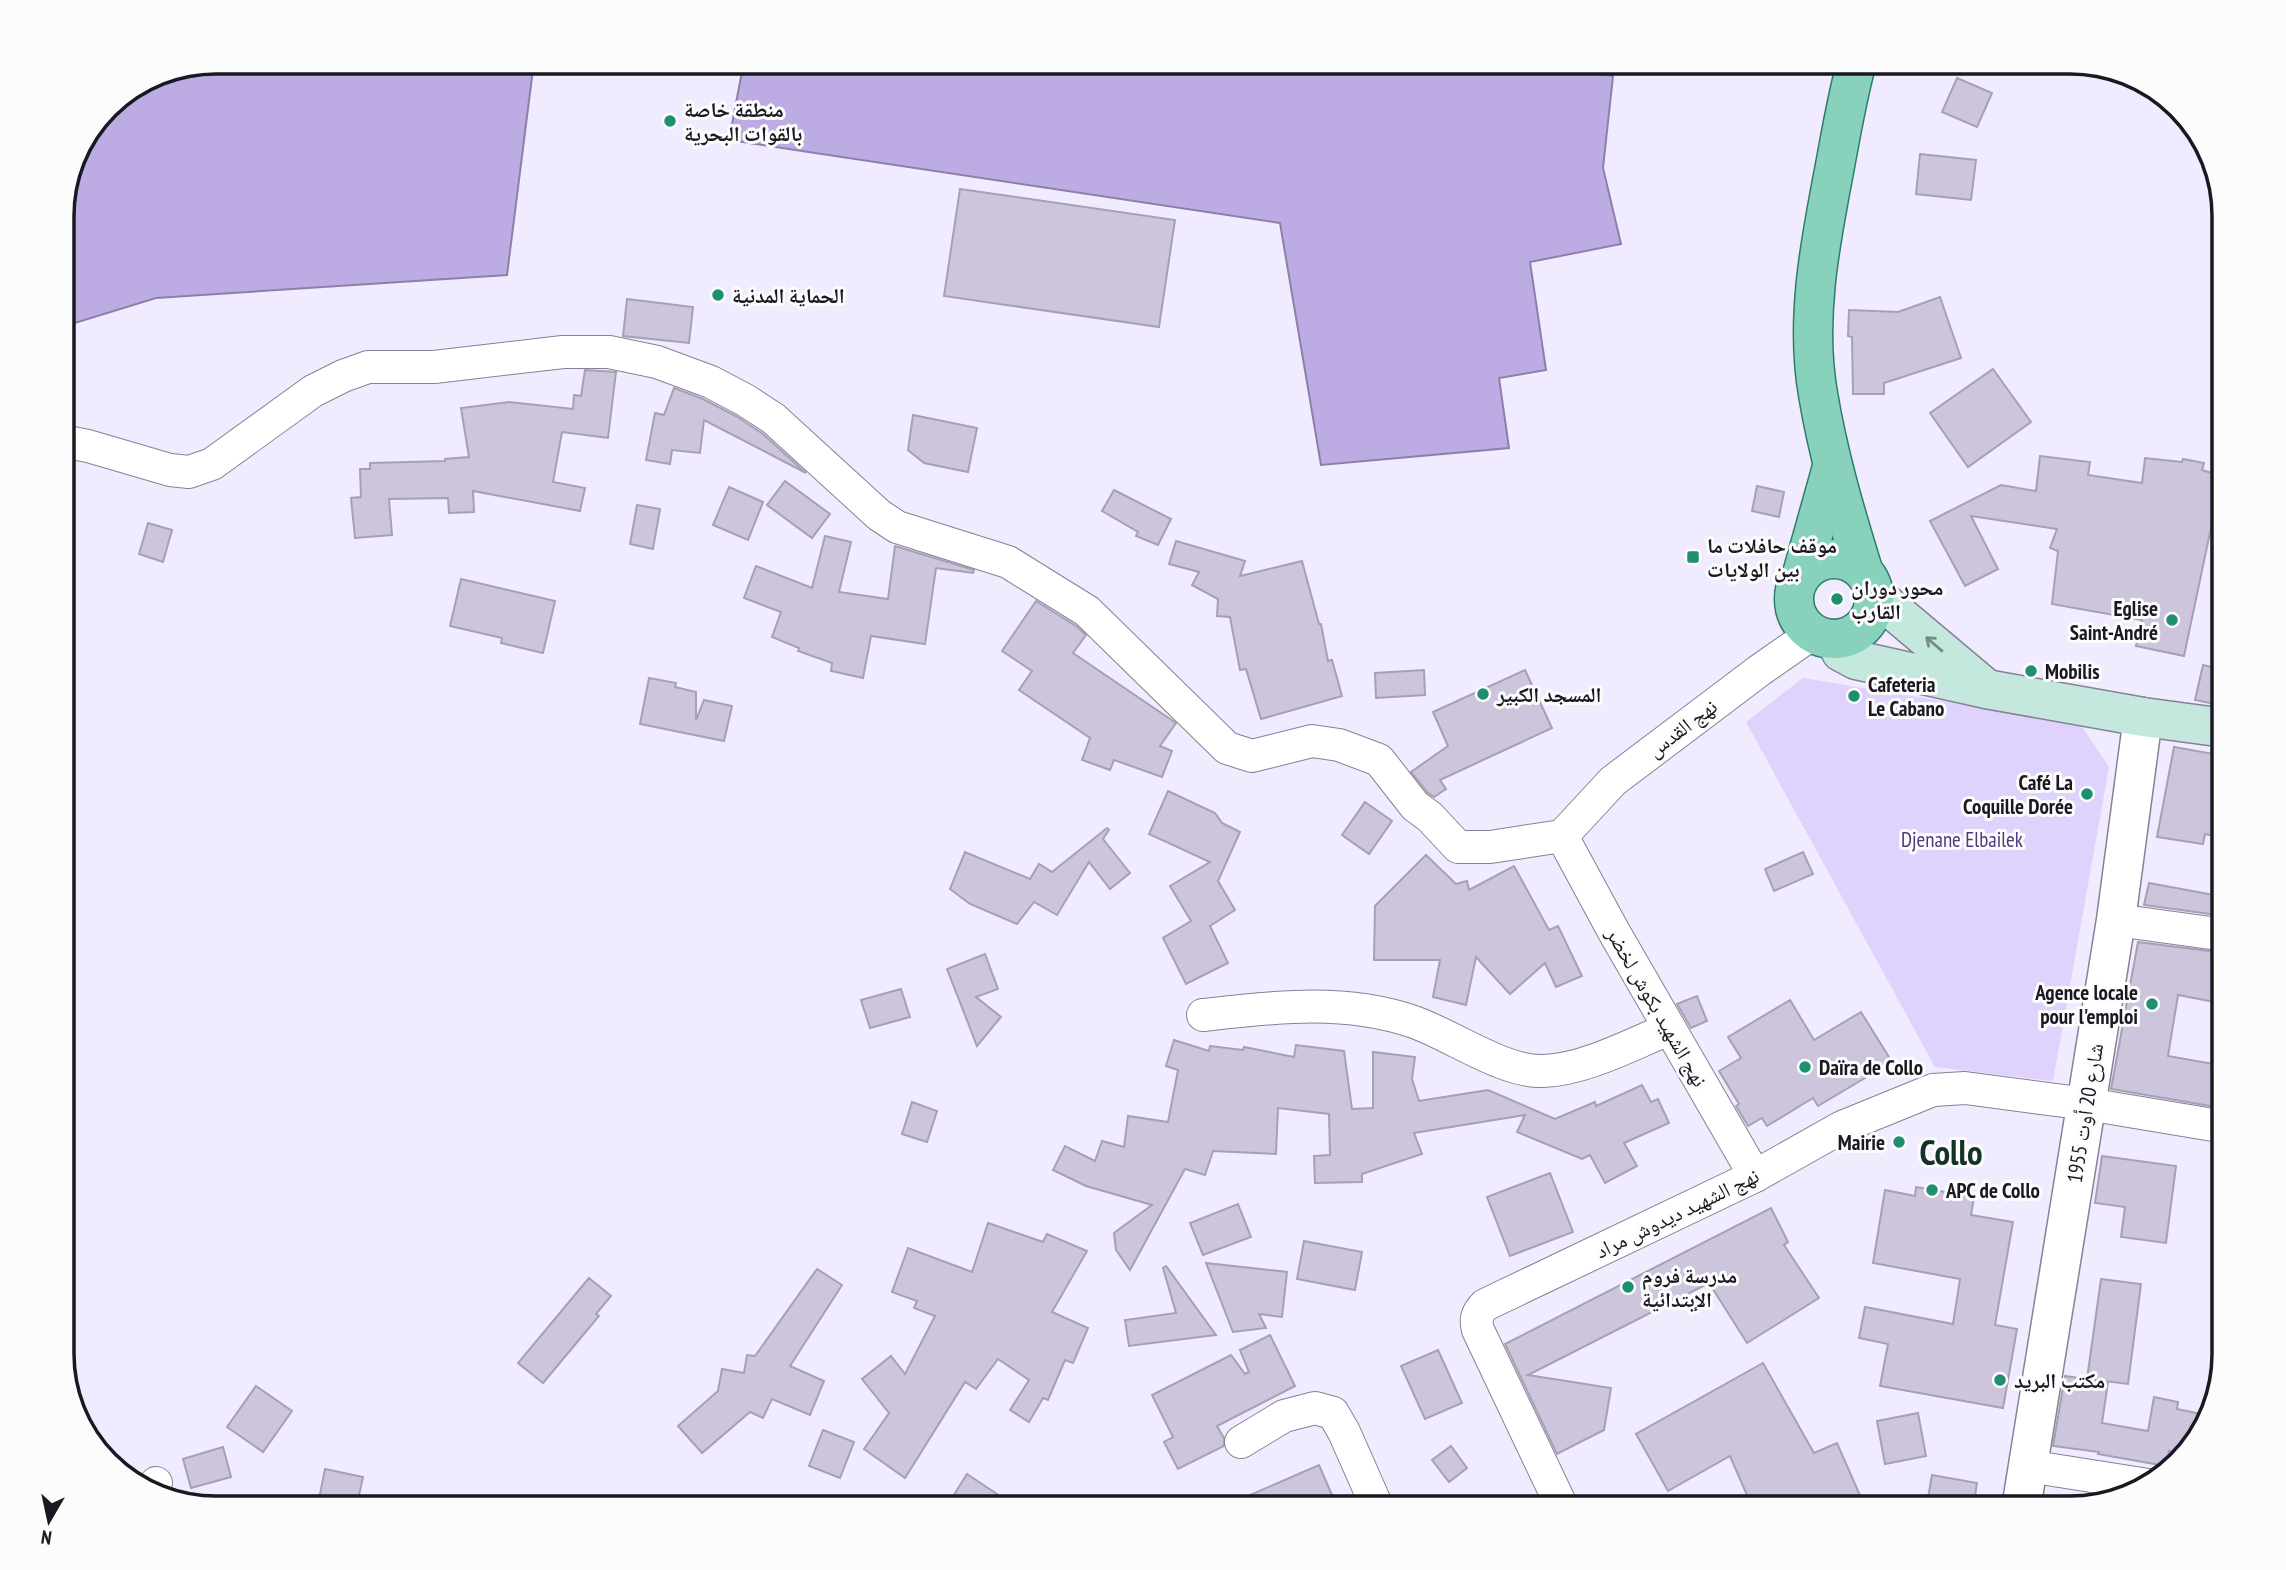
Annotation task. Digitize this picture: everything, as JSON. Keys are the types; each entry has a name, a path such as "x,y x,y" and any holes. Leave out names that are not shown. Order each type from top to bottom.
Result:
{"main road":[{"path":"1824,636 1848,637 1860,630 1874,608 1869,582 1832,467 1818,394 1813,330 1824,225 1854,74"},
{"path":"1832,467 1794,599 1796,613 1803,624 1824,636 1841,652 1856,660 1986,689 2212,726"},
{"path":"1802,574 1825,559 1838,558 1852,562 1869,582 1986,689"}],"street":[{"path":"74,443 170,470 189,472 212,464 313,391 343,376 368,368 434,367 562,352 609,352 657,362 711,382 774,419 879,515 897,527 1008,562 1087,611 1227,748 1252,756 1312,741 1339,745 1379,761 1415,806 1430,817 1458,847 1490,846 1562,836"},
{"name":"نهج القدس","path":"1562,836 1613,781 1760,670 1824,636"},
{"name":"شارع 20 أوت 1955","path":"2023,1496 2116,920 2143,717"},
{"name":"نهج الشهيد بكوش لخضر","path":"1562,836 1669,1029 1755,1176"},
{"path":"2116,920 2212,933"},
{"path":"1203,1015 1325,1005 1371,1010 1416,1023 1488,1057 1530,1071 1543,1072 1597,1058 1669,1029"},
{"name":"نهج الشهيد ديدوش مراد","path":"1557,1496 1478,1329 1478,1312 1485,1305 1755,1176 1842,1127 1933,1090 1965,1088 2087,1104 2212,1125"},
{"path":"1241,1442 1284,1416 1315,1408 1333,1413 1372,1496"},
{"path":"2028,1466 2132,1482"}],"green space":[{"name":"Djenane Elbailek","path":"1803,678 2080,724 2109,767 2053,1081 1935,1067 1746,722"}],"shaded area":[{"path":"216,74 532,74 507,275 156,298 74,323 74,206 78,179 88,153 103,129 129,103 145,93 161,84 188,76"},
{"path":"742,74 1601,74 1613,76 1603,168 1621,244 1530,262 1546,370 1499,378 1509,448 1321,465 1280,223 729,140"}],"building":[{"path":"1957,78 1992,93 1977,127 1942,112"},
{"path":"1920,154 1976,160 1971,200 1916,194"},
{"path":"960,189 1175,220 1159,327 944,296"},
{"path":"1940,297 1961,358 1884,383 1884,394 1853,394 1852,337 1848,336 1849,310 1898,312"},
{"path":"627,299 693,307 689,343 623,336"},
{"path":"1993,369 2031,422 1968,467 1930,413"},
{"path":"585,370 616,372 608,438 562,432 553,482 585,488 580,511 473,491 474,512 449,513 448,498 389,499 392,535 355,538 351,498 361,497 360,469 370,469 370,463 445,461 469,457 461,408 509,402 573,409 574,395 581,396"},
{"path":"674,388 736,416 763,434 806,473 704,420 700,453 672,450 670,464 646,460 655,413 664,415"},
{"path":"913,415 977,428 968,472 924,463 908,450"},
{"path":"2040,456 2090,462 2088,475 2142,483 2145,458 2182,462 2183,459 2204,463 2202,470 2212,473 2212,523 2184,656 2136,646 2142,620 2052,604 2058,551 2050,548 2057,529 1971,516 1998,569 1965,586 1930,521 2001,485 2036,491"},
{"path":"785,481 830,514 812,538 767,505"},
{"path":"1757,486 1784,492 1779,517 1752,511"},
{"path":"729,487 763,502 748,540 713,525"},
{"path":"1114,490 1171,519 1158,545 1136,536 1138,532 1102,511"},
{"path":"637,505 660,509 653,549 630,544"},
{"path":"148,523 172,530 163,562 139,554"},
{"path":"825,536 851,542 839,592 888,599 895,546 974,570 973,573 936,568 925,644 871,636 863,678 831,671 832,663 798,651 799,648 772,637 781,612 744,598 756,566 812,588"},
{"path":"1176,541 1245,561 1240,576 1302,561 1321,624 1328,661 1332,660 1342,696 1261,719 1246,669 1240,670 1230,617 1217,616 1218,599 1192,585 1199,572 1169,564"},
{"path":"461,579 555,601 543,653 501,643 502,638 450,626"},
{"path":"1036,601 1086,635 1073,653 1176,723 1160,746 1172,751 1162,777 1114,760 1110,770 1082,760 1090,738 1019,690 1032,671 1002,651"},
{"path":"2203,665 2212,667 2212,703 2195,700"},
{"path":"1424,670 1425,695 1376,698 1375,673"},
{"path":"1525,670 1552,728 1440,780 1446,789 1434,797 1428,793 1411,772 1448,746 1433,712"},
{"path":"649,678 676,683 675,687 696,692 696,720 704,700 732,706 724,741 640,724"},
{"path":"2174,747 2212,754 2212,835 2205,834 2203,844 2157,837"},
{"path":"1168,791 1215,813 1222,823 1240,832 1218,881 1235,910 1210,926 1228,963 1186,984 1163,938 1191,921 1170,886 1210,862 1149,834"},
{"path":"1365,802 1392,821 1369,854 1342,835"},
{"path":"1107,828 1109,830 1103,839 1130,873 1110,889 1089,862 1057,915 1034,902 1017,924 970,904 950,889 965,852 1030,879 1039,864 1052,872"},
{"path":"1803,852 1813,874 1774,891 1765,869"},
{"path":"1426,855 1456,884 1467,881 1469,890 1514,866 1549,930 1558,926 1582,976 1556,987 1545,963 1510,994 1476,957 1466,1005 1433,997 1440,960 1374,960 1375,906"},
{"path":"2149,883 2212,895 2212,914 2144,905"},
{"name":"Agence locale pour l'emploi","path":"2138,942 2212,951 2212,1002 2178,995 2168,1056 2212,1064 2212,1106 2111,1089"},
{"path":"985,954 998,989 976,997 1001,1017 977,1046 947,969"},
{"path":"901,989 910,1017 870,1028 861,1000"},
{"path":"1697,996 1707,1021 1691,1028 1677,1004"},
{"name":"Daïra de Collo","path":"1790,1000 1814,1040 1861,1012 1892,1062 1818,1106 1813,1098 1767,1126 1762,1118 1748,1126 1736,1106 1739,1104 1719,1071 1741,1058 1728,1037"},
{"path":"1174,1040 1209,1051 1210,1046 1243,1050 1244,1047 1294,1057 1296,1045 1344,1051 1352,1109 1373,1108 1373,1052 1415,1057 1412,1079 1419,1101 1488,1090 1555,1119 1595,1102 1596,1106 1642,1085 1651,1102 1658,1099 1669,1123 1624,1143 1637,1166 1605,1183 1590,1155 1582,1159 1517,1132 1525,1115 1414,1133 1422,1154 1362,1174 1362,1182 1315,1183 1314,1156 1330,1155 1329,1114 1278,1108 1276,1154 1213,1151 1205,1175 1185,1169 1130,1270 1116,1250 1114,1233 1152,1205 1086,1186 1053,1170 1065,1146 1095,1161 1102,1141 1124,1147 1128,1116 1168,1122 1178,1070 1166,1066"},
{"path":"912,1102 937,1111 927,1142 902,1134"},
{"path":"2102,1156 2176,1166 2166,1243 2121,1237 2125,1207 2095,1203"},
{"path":"1550,1173 1573,1232 1510,1256 1487,1197"},
{"path":"1916,1187 1974,1197 1971,1215 2013,1222 1995,1325 2017,1329 2003,1408 1880,1386 1888,1344 1859,1338 1865,1307 1953,1324 1960,1279 1873,1263 1885,1190 1915,1196"},
{"path":"1238,1204 1251,1237 1203,1255 1190,1223"},
{"path":"1771,1208 1788,1242 1784,1245 1819,1298 1747,1343 1709,1283 1528,1375 1611,1388 1604,1430 1557,1454 1505,1344"},
{"path":"988,1223 1043,1242 1047,1234 1087,1251 1052,1312 1088,1328 1073,1363 1065,1360 1048,1400 1043,1398 1029,1422 1010,1410 1029,1380 998,1359 976,1389 965,1382 905,1478 864,1449 889,1413 862,1379 891,1356 905,1374 935,1316 914,1308 917,1301 892,1292 908,1248 972,1272"},
{"path":"1304,1241 1362,1252 1355,1290 1297,1279"},
{"path":"1206,1263 1287,1272 1282,1317 1259,1314 1266,1328 1233,1332"},
{"path":"1166,1266 1216,1335 1129,1346 1125,1320 1176,1313 1163,1268"},
{"path":"817,1269 842,1285 790,1366 824,1381 810,1415 772,1399 763,1418 750,1412 702,1453 678,1426 718,1391 722,1369 744,1373 747,1355 755,1356"},
{"path":"589,1278 611,1296 596,1314 599,1316 543,1383 518,1363"},
{"path":"2101,1279 2141,1284 2128,1384 2087,1379"},
{"path":"1270,1335 1295,1386 1217,1426 1224,1438 1224,1446 1178,1469 1164,1442 1173,1437 1152,1395 1231,1355 1245,1374 1249,1372 1240,1350"},
{"path":"1438,1350 1462,1403 1425,1419 1401,1366"},
{"path":"1763,1363 1814,1453 1837,1443 1860,1496 1747,1496 1730,1456 1668,1491 1636,1434"},
{"path":"2065,1376 2108,1382 2102,1423 2148,1431 2154,1397 2178,1402 2177,1409 2199,1414 2189,1433 2173,1452 2169,1451 2168,1457 2159,1465 2098,1454 2099,1452 2053,1446"},
{"path":"256,1386 292,1411 263,1452 227,1427"},
{"path":"1918,1413 1926,1456 1885,1464 1877,1421"},
{"path":"823,1430 854,1442 840,1478 809,1466"},
{"path":"1451,1446 1467,1468 1449,1482 1432,1460"},
{"path":"223,1447 231,1477 191,1488 183,1459"},
{"path":"1319,1465 1332,1496 1248,1496"},
{"path":"325,1469 363,1477 359,1496 320,1496"},
{"path":"967,1474 997,1494 996,1496 953,1496"},
{"path":"1932,1475 1977,1483 1975,1496 1928,1496"}],"place":[{"name":"منطقة خاصة بالقوات البحرية","path":"670,121"},
{"name":"الحماية المدنية","path":"718,295"},
{"name":"موقف حافلات ما بين الولايات","path":"1693,557"},
{"name":"محور دوران القارب","path":"1837,599"},
{"name":"Eglise Saint-André","path":"2172,620"},
{"name":"Mobilis","path":"2031,671"},
{"name":"المسجد الكبير","path":"1483,694"},
{"name":"Cafeteria Le Cabano","path":"1854,696"},
{"name":"Café La Coquille Dorée","path":"2087,794"},
{"name":"Agence locale pour l'emploi","path":"2152,1004"},
{"name":"Daïra de Collo","path":"1805,1067"},
{"name":"Mairie","path":"1899,1142"},
{"name":"APC de Collo","path":"1932,1190"},
{"name":"مدرسة فروم الإبتدائية","path":"1628,1287"},
{"name":"مكتب البريد","path":"2000,1380"}],"district":[{"name":"Collo","path":"1951,1152"}]}
